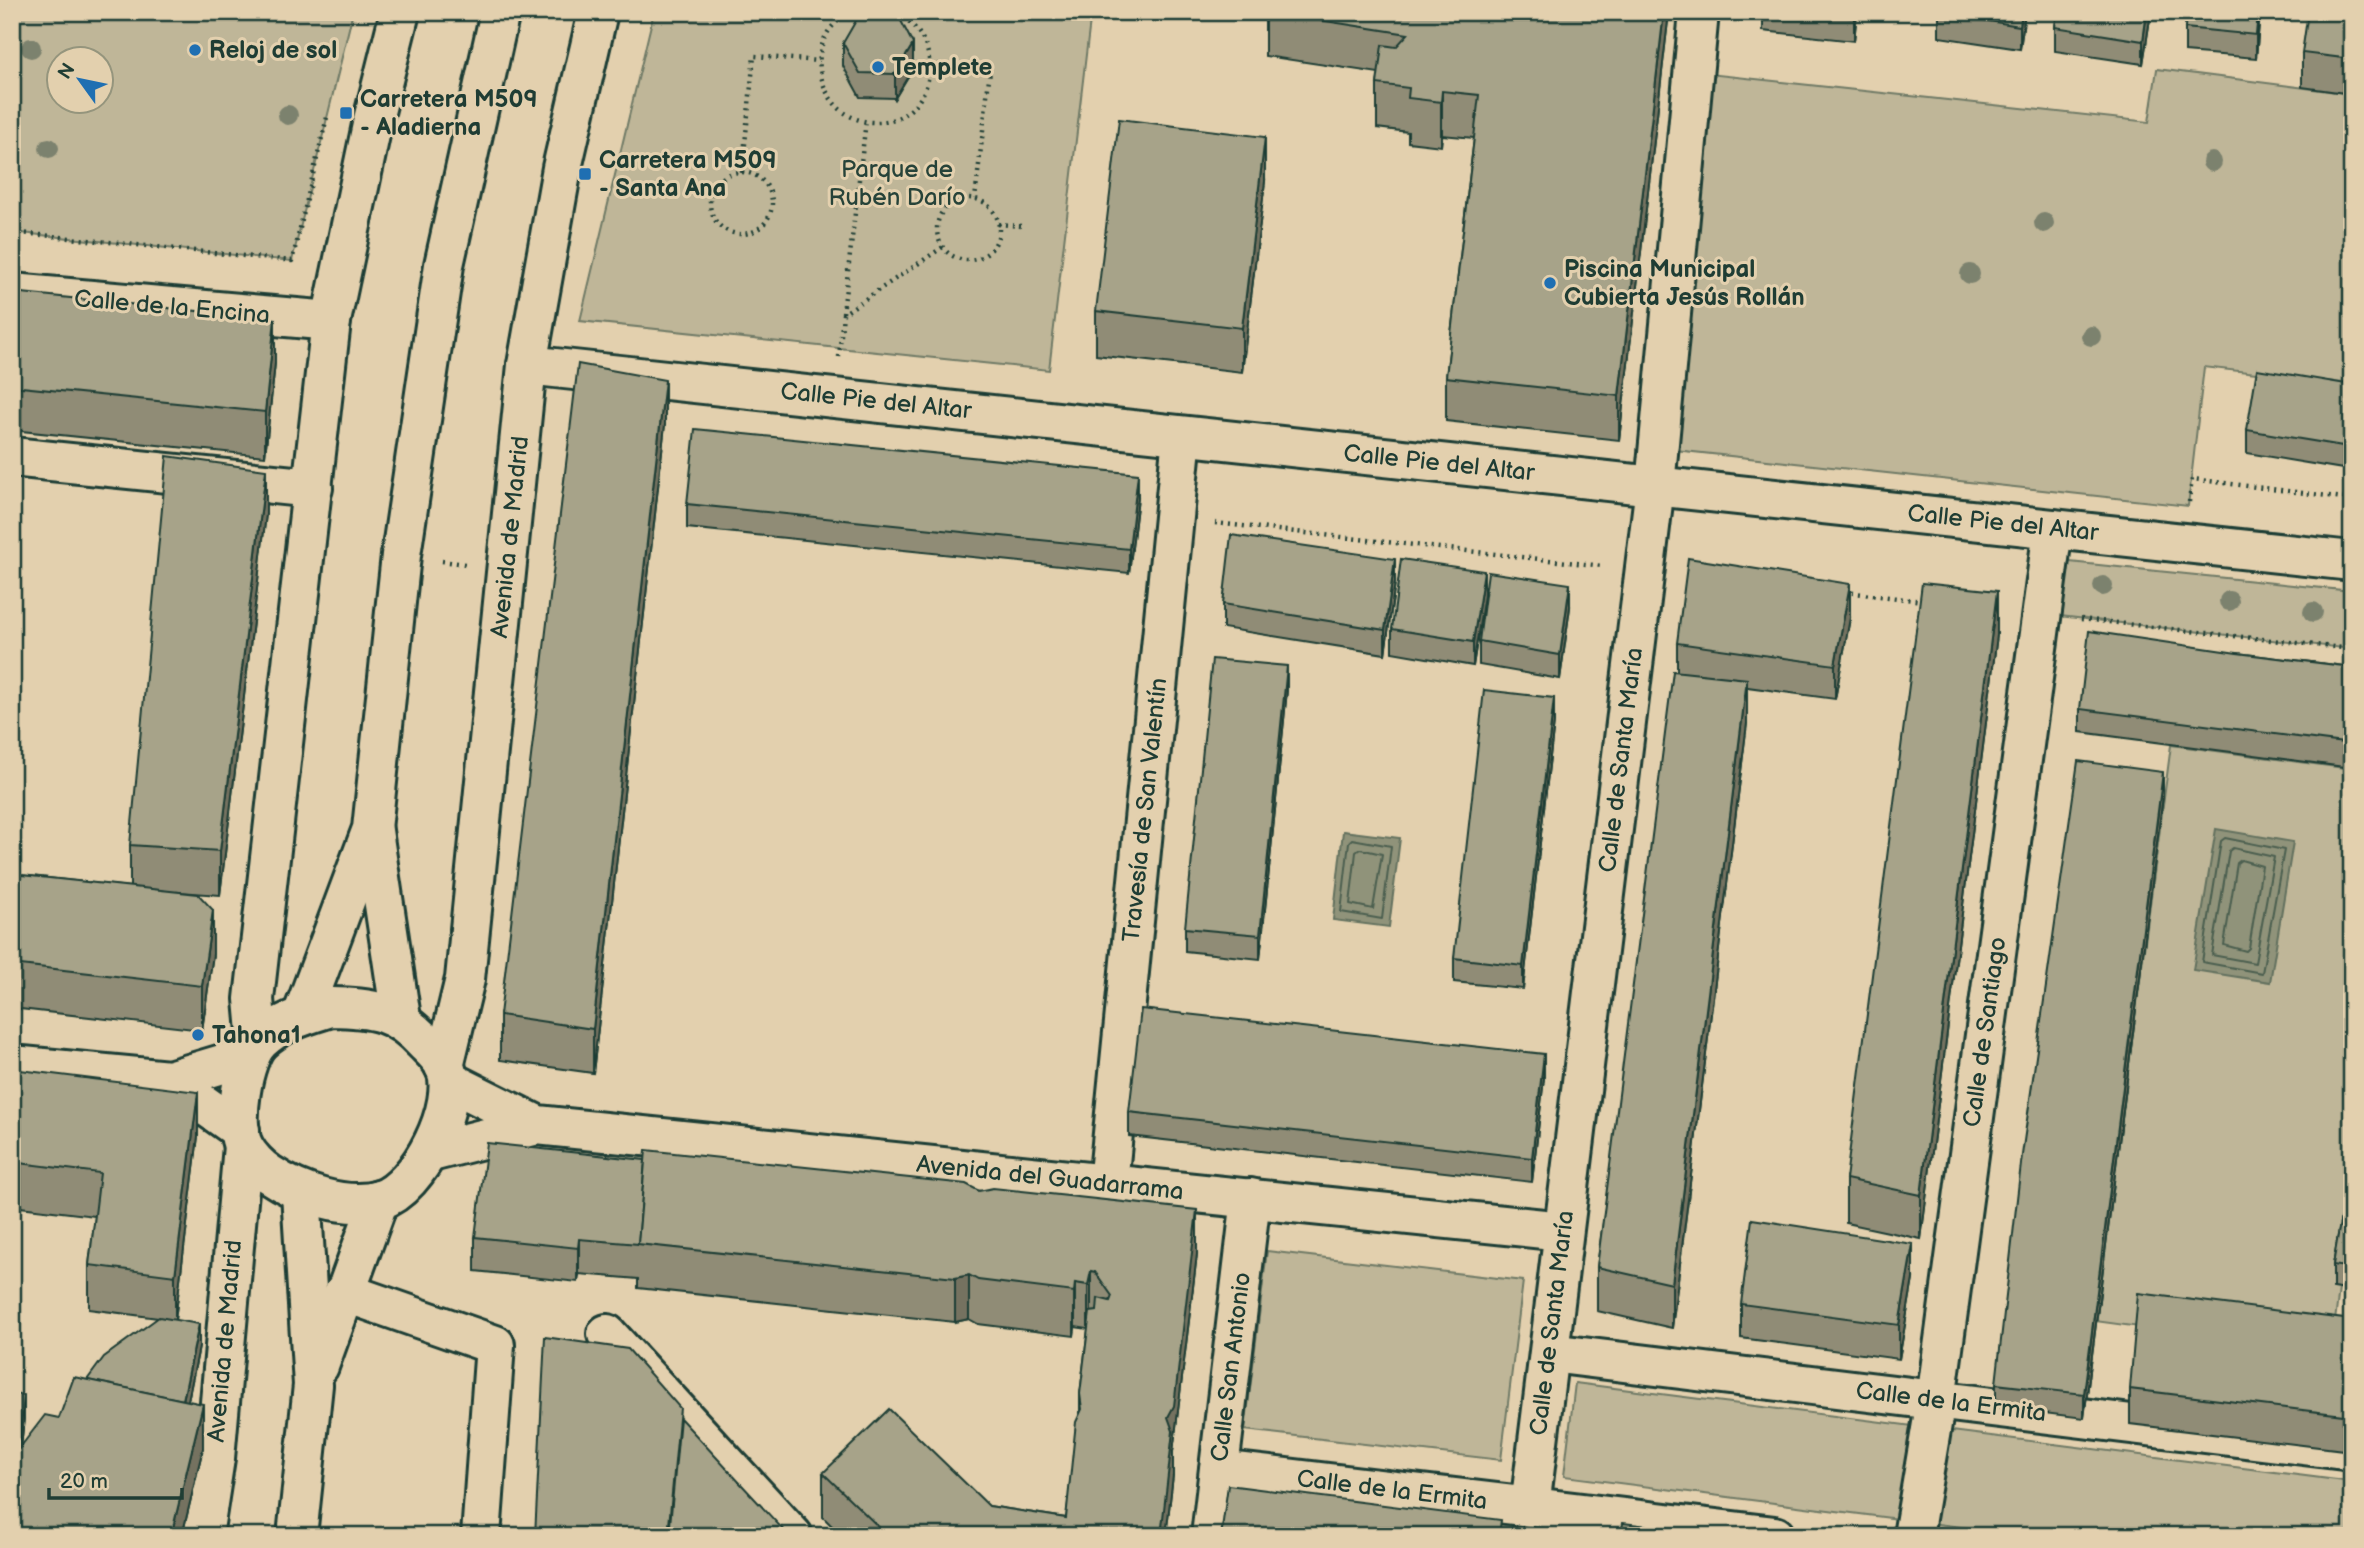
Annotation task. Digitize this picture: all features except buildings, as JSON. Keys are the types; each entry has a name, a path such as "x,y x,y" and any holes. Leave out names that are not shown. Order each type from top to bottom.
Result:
{"street":[{"path":"242,1138 240,1103 254,1050 254,999 331,321 373,120 400,12"},
{"path":"302,1016 372,829 401,555 444,265 500,12"},
{"name":"Avenida de Madrid","path":"447,1074 465,979 527,365 559,181 598,12"},
{"name":"Calle de Santa María","path":"1530,1507 1654,486 1699,12"},
{"name":"Calle de la Encina","path":"12,293 331,321"},
{"name":"Calle Pie del Altar","path":"527,365 2352,561"},
{"name":"Travesía de San Valentín","path":"1108,1184 1182,436"},
{"path":"12,457 313,488"},
{"name":"Calle de Santiago","path":"1913,1536 1936,1400 2053,528"},
{"path":"313,1385 379,1200 417,1172 431,1152 447,1074 401,1018 372,829"},
{"path":"12,1065 169,1080 254,1050 278,1026 331,1007 368,1008 401,1018"},
{"name":"Avenida del Guadarrama","path":"447,1074 537,1125"},
{"path":"169,1080 242,1138 262,1169 301,1193 341,1201 379,1200"},
{"name":"Avenida del Guadarrama","path":"431,1152 537,1125 1563,1231"},
{"name":"Avenida de Madrid","path":"203,1536 215,1458 242,1138"},
{"path":"297,1536 313,1385 301,1193"},
{"name":"Calle San Antonio","path":"1211,1536 1251,1199"},
{"path":"344,1292 495,1345 481,1536"},
{"path":"607,1334 793,1536"},
{"name":"Calle de la Ermita","path":"1550,1353 2352,1451"},
{"name":"Calle de la Ermita","path":"1219,1470 1530,1507 1593,1525 1775,1536"}],"path":[{"path":"857,12 837,23 831,30 819,55 818,75 831,100 853,118 866,121 891,120 907,111 920,98 928,82 931,64 928,46 919,30 905,18 892,12"},
{"path":"741,173 754,56 819,61"},
{"path":"931,64 990,69 975,199"},
{"path":"12,232 292,261 330,105"},
{"path":"835,396 866,121"},
{"path":"741,173 758,177 765,184 772,204 770,213 758,230 738,234 720,226 713,219 710,199 719,181 741,173"},
{"path":"975,199 992,210 998,224 997,240 984,256 965,260 955,258 943,247 937,235 940,215 955,201 975,199"},
{"path":"998,224 1021,226"},
{"path":"843,314 943,247"},
{"path":"2188,506 2192,479 2352,499"},
{"path":"1210,522 1644,570"},
{"path":"1836,592 1932,602"},
{"path":"2042,614 2352,649"}],"green space":[{"path":"12,12 353,12 292,261 12,232"},
{"name":"Parque de Rubén Darío","path":"654,12 1091,12 1049,370 580,321"},
{"path":"2157,69 2352,94 2352,384 2204,367 2188,506 1666,449 1709,74 2149,122"},
{"path":"2050,560 2352,591 2352,649 2042,614"},
{"path":"2171,745 2352,769 2352,1184 2331,1353 2095,1321"},
{"path":"1267,1251 1523,1281 1501,1460 1245,1430"},
{"path":"1575,1383 2352,1482 2352,1536 2031,1536 1564,1476"}],"water":[{"path":"2216,829 2293,842 2270,982 2193,970"},
{"path":"1343,831 1400,838 1389,927 1333,920"}],"place":[{"name":"Reloj de sol","path":"195,50"},
{"name":"Templete","path":"878,67"},
{"name":"Carretera M509 - Aladierna","path":"346,113"},
{"name":"Carretera M509 - Santa Ana","path":"585,174"},
{"name":"Piscina Municipal Cubierta Jesús Rollán","path":"1550,283"},
{"name":"Tahona1","path":"198,1035"}]}
